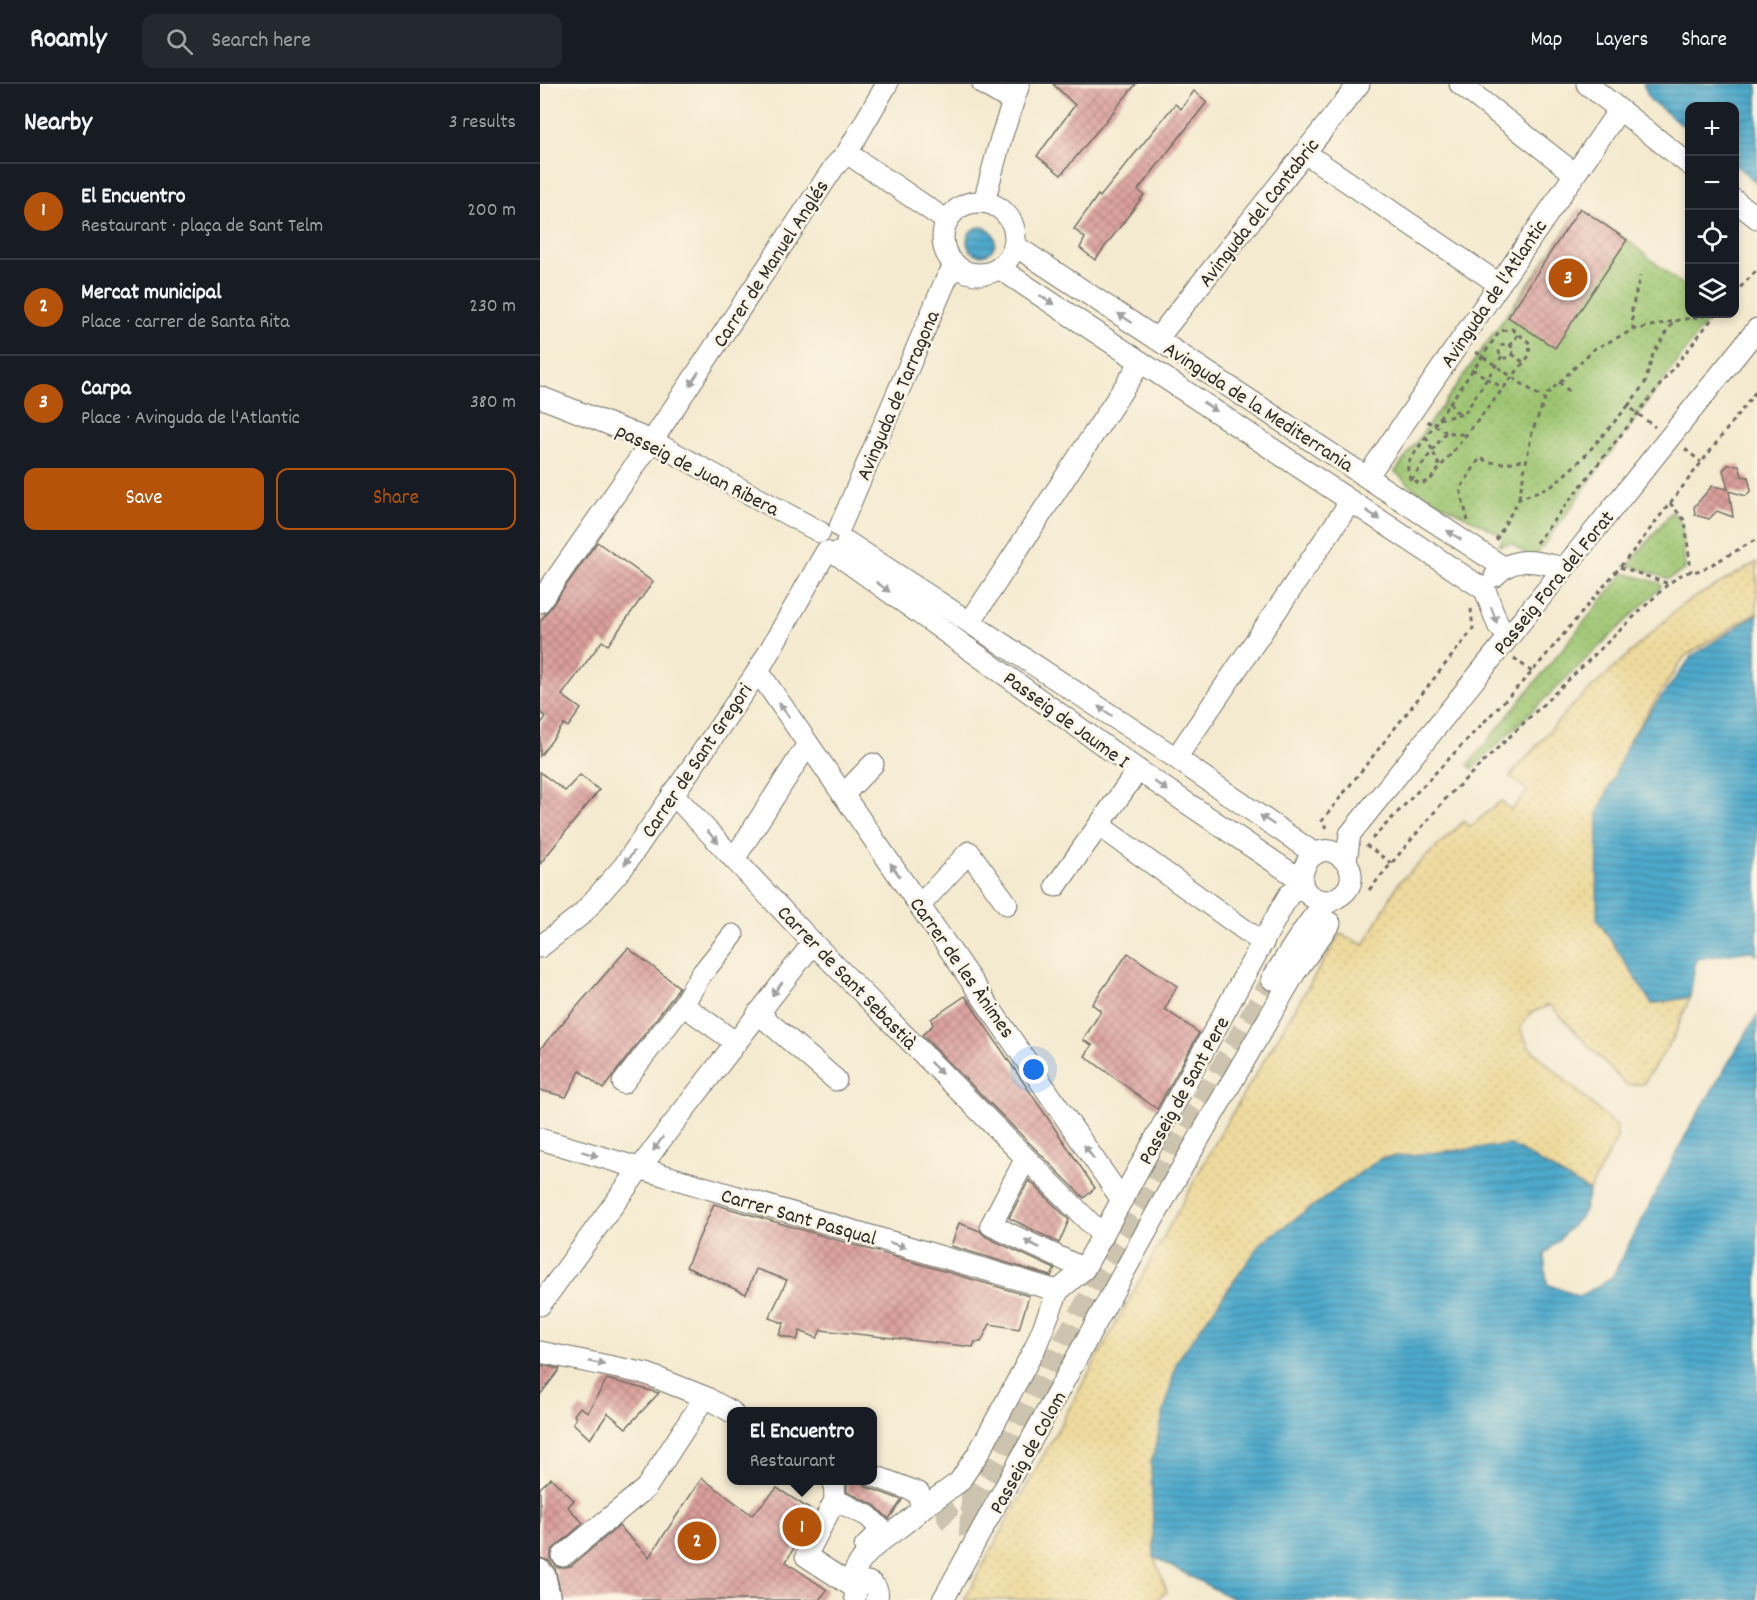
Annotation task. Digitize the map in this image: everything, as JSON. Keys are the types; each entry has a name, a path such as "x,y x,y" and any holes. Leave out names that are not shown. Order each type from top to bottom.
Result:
{"street":[{"name":"Carrer de Manuel Anglés","path":"540,602 652,441 834,167 847,153 887,84"},
{"path":"983,84 1015,92 984,202"},
{"name":"Avinguda del Cantabric","path":"1157,339 1359,84"},
{"path":"1460,84 1575,174"},
{"path":"1587,84 1685,162"},
{"name":"Avinguda de l'Atlantic","path":"1367,477 1619,110"},
{"path":"847,153 947,221"},
{"path":"1305,153 1499,284"},
{"path":"984,202 995,206 1012,222 1014,245 1011,254 999,268 990,272 972,273 955,264 944,244 947,221 963,206 984,202"},
{"path":"1739,204 1757,218"},
{"name":"Avinguda de la Mediterrania","path":"1014,245 1503,567"},
{"name":"Avinguda de Tarragona","path":"834,541 945,282 955,264"},
{"name":"Avinguda de la Mediterrania","path":"999,268 1485,590"},
{"name":"Passeig Fora del Forat","path":"1319,853 1349,836 1757,329"},
{"path":"970,622 1141,362"},
{"name":"passeig de Juan Ribera","path":"540,397 652,441 834,541"},
{"path":"1176,758 1351,501"},
{"name":"Passeig de Jaume I","path":"834,541 970,622 1319,853"},
{"name":"Passeig de Jaume I","path":"834,541 1300,889"},
{"name":"Carrer de Sant Gregori","path":"540,947 582,914 624,866 758,671 834,541"},
{"path":"1509,636 1498,626 1485,590 1503,567 1533,560 1564,568"},
{"name":"Carrer de les Ànimes","path":"758,671 1122,1200"},
{"path":"734,859 808,744"},
{"path":"843,795 873,764"},
{"path":"1056,886 1138,770"},
{"name":"Carrer de Sant Sebastià","path":"673,794 813,943 1103,1236"},
{"path":"1100,826 1263,943"},
{"path":"1346,861 1337,854 1319,853 1305,863 1300,889 1308,908 1272,979 1319,909 1344,894 1348,887 1351,877 1346,861 1349,836"},
{"name":"Carrer de les Ànimes","path":"920,905 969,852 1007,904"},
{"path":"1300,889 1317,899 1330,901"},
{"name":"Passeig de Sant Pere","path":"1058,1291 1084,1269 1263,943 1300,889"},
{"name":"Passeig de Sant Pere","path":"1109,1302 1172,1185 1296,971 1330,923"},
{"path":"623,1083 684,1005 700,976 733,935"},
{"path":"540,1305 735,1042 813,943"},
{"path":"684,1005 735,1042"},
{"path":"758,1012 836,1080"},
{"name":"Carrer Sant Pasqual","path":"540,1139 1058,1291"},
{"path":"1026,1158 991,1225 1084,1269"},
{"name":"Passeig de Colom","path":"852,1588 853,1575 858,1564 868,1552 920,1501 959,1482 979,1452 1035,1348 1058,1291"},
{"name":"Passeig de Colom","path":"943,1600 1109,1302"},
{"path":"540,1352 647,1374 705,1397 727,1409"},
{"path":"550,1600 548,1567 646,1488 705,1397"},
{"path":"877,1477 920,1501"},
{"path":"834,1490 868,1515 882,1530 852,1588 806,1556 834,1490"},
{"path":"852,1588 864,1582 873,1583 878,1592 876,1600"}],"path":[{"path":"1739,289 1757,270"},
{"path":"1633,330 1632,309 1641,276"},
{"path":"1519,499 1532,432 1544,399 1559,382 1594,349 1633,330 1692,318"},
{"path":"1532,548 1713,318"},
{"path":"1628,406 1645,383 1653,354 1674,321"},
{"path":"1512,329 1519,333 1530,343 1529,356 1430,480 1421,484 1411,480 1407,464 1492,340 1500,331 1512,329"},
{"path":"1519,333 1510,346 1512,354 1523,362"},
{"path":"1492,340 1502,346 1510,346"},
{"path":"1438,420 1464,414 1502,356 1500,352 1502,346"},
{"path":"1474,351 1544,399"},
{"path":"1502,356 1507,358 1512,354"},
{"path":"1472,369 1503,388"},
{"path":"1559,382 1572,394"},
{"path":"1391,864 1366,845 1532,672 1620,567 1757,390"},
{"path":"1449,403 1455,411 1464,414"},
{"path":"1427,421 1446,432 1466,435"},
{"path":"1411,480 1446,432"},
{"path":"1426,437 1440,467"},
{"path":"1470,527 1460,489 1480,458 1487,462 1510,464 1526,459"},
{"path":"1670,503 1685,521 1691,572"},
{"path":"1368,891 1448,796 1669,584 1684,573 1702,570 1757,539"},
{"path":"1620,567 1669,584"}],"green space":[{"path":"1580,208 1627,240 1685,287 1685,318 1709,318 1533,560 1511,543 1499,546 1503,537 1500,534 1417,491 1395,472"},
{"path":"1672,511 1682,524 1685,570 1668,579 1629,565"},
{"path":"1624,573 1660,583 1661,587 1472,769 1468,765"}],"sand":[{"path":"1757,562 1757,612 1685,656 1630,739 1652,1004 1690,997 1674,1037 1643,1084 1626,1085 1550,1005 1530,1013 1520,1029 1530,1048 1617,1127 1617,1138 1589,1191 1511,1145 1381,1158 1261,1243 1154,1557 1167,1592 1156,1600 964,1600 1225,1125 1340,934 1364,945 1399,882 1464,821 1470,827 1501,801 1511,810 1528,791 1510,776 1569,709 1683,604"}],"water":[{"path":"1643,84 1757,84 1757,183 1739,168 1739,102 1685,102 1685,127 1650,100"},
{"path":"981,227 991,231 995,241 991,251 981,255 971,251 967,241 971,231"},
{"path":"1757,614 1757,955 1751,951 1696,959 1690,997 1652,1004 1597,919 1598,813 1630,739 1692,656"},
{"path":"1757,1015 1757,1600 1235,1600 1154,1557 1151,1463 1177,1361 1261,1243 1381,1158 1511,1145 1589,1191 1583,1214 1544,1255 1547,1284 1580,1297 1612,1277 1691,1125"}],"building":[{"path":"1053,84 1136,84 1061,175 1037,156 1075,105"},
{"path":"1194,91 1207,102 1138,190 1144,195 1095,260 1080,248 1085,238 1074,229 1098,195 1100,197 1175,104 1181,109"},
{"path":"1580,208 1627,240 1555,348 1508,317"},
{"path":"1728,465 1739,465 1742,476 1748,477 1751,490 1746,496 1729,491 1733,517 1717,511 1709,519 1695,515 1694,507 1712,486 1728,489 1723,470"},
{"path":"597,542 653,582 608,645 602,641 562,695 581,709 568,727 564,724 540,756 540,725 546,717 540,712 540,622"},
{"path":"540,772 565,791 580,775 599,790 540,864"},
{"path":"628,948 679,987 603,1089 580,1071 566,1097 540,1090 540,1049"},
{"path":"1128,953 1177,986 1165,1009 1199,1033 1157,1109 1085,1056 1092,1045 1083,1040 1101,1011 1092,1004"},
{"path":"965,996 1095,1188 1084,1198 922,1035 933,1025 931,1019"},
{"path":"1029,1180 1069,1220 1059,1243 1009,1218"},
{"path":"714,1204 1029,1296 1019,1329 990,1324 981,1342 975,1342 973,1347 821,1330 817,1338 800,1331 797,1340 779,1335 784,1323 769,1318 787,1280 756,1269 746,1294 686,1267"},
{"path":"959,1223 980,1231 986,1237 1055,1269 1051,1276 951,1246"},
{"path":"540,1365 560,1369 540,1395"},
{"path":"607,1379 659,1393 626,1428 608,1413 590,1439 573,1423 576,1419 574,1415 580,1407 588,1412"},
{"path":"551,1478 574,1500 568,1507 583,1523 551,1551 551,1559 558,1568 571,1566 619,1526 649,1557 702,1478 752,1515 777,1488 814,1512 786,1562 827,1590 819,1600 562,1600 555,1568 549,1561 540,1558 540,1488"},
{"path":"847,1485 865,1485 902,1500 889,1519 874,1505 847,1492"}],"tunnel":[{"path":"970,1504 1272,979"},
{"path":"960,1500 969,1504 973,1513 969,1522 960,1526 951,1522 947,1513 951,1504 960,1500"}],"place":[{"name":"Carpa","path":"1568,278"},
{"name":"El Encuentro","path":"802,1527"},
{"name":"Mercat municipal","path":"697,1541"}]}
